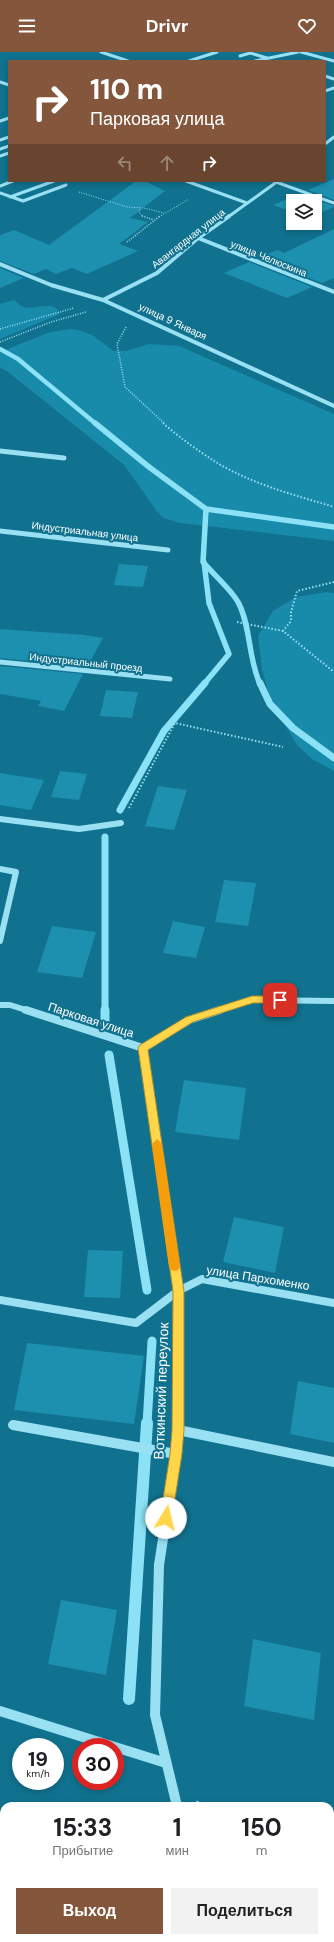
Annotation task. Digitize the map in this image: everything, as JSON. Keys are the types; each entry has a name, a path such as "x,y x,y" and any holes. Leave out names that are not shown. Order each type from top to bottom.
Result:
{"street":[{"path":"101,52 125,60"},
{"path":"192,60 217,52"},
{"path":"260,60 300,52 334,62"},
{"path":"240,56 250,53 273,60"},
{"path":"326,143 334,137"},
{"path":"0,186 10,182"},
{"path":"10,197 51,182"},
{"path":"189,182 247,203"},
{"path":"277,182 334,203"},
{"name":"Авангардная улица","path":"103,300 134,286 157,273 198,238 277,182"},
{"path":"0,193 23,201 66,185"},
{"name":"улица Челюскина","path":"198,238 334,292"},
{"name":"улица 9 Января","path":"0,264 37,281 67,292 103,300 334,406"},
{"path":"0,451 64,458"},
{"name":"Индустриальная улица","path":"0,531 168,550"},
{"name":"Индустриальный проезд","path":"0,662 170,679"},
{"path":"0,819 79,829 121,823"},
{"path":"0,870 16,872 0,941"},
{"name":"Парковая улица","path":"0,1005 10,1005 143,1048 189,1020 252,1000 334,1001"},
{"name":"Воткинский переулок","path":"143,1048 178,1291 178,1430 176,1454 159,1565 155,1714 176,1802"},
{"name":"улица Пархоменко","path":"0,1300 136,1323 178,1291 202,1279 334,1303"},
{"path":"13,1425 176,1454"},
{"path":"178,1430 334,1462"},
{"path":"0,1711 166,1763"}],"path":[{"path":"127,242 164,213 209,189"},
{"path":"74,191 140,209 144,208 164,213"},
{"path":"140,209 139,212 143,217 154,220"},
{"path":"0,329 76,308"},
{"path":"84,309 92,310"},
{"path":"134,314 118,344 125,387 178,436 235,473 289,494 334,507"},
{"path":"0,342 51,322 75,315"},
{"path":"283,631 291,621 291,612 297,591 334,582"},
{"path":"237,622 283,631 334,672"},
{"path":"121,823 175,723 283,748"}],"shaded area":[{"path":"14,300 20,305 29,308 45,306 54,307 60,314 0,339 0,304"},
{"path":"72,329 94,336 113,351 126,351 149,344 179,346 334,414 334,541 181,523 163,518 124,465 7,371 0,368 0,352 50,332"},
{"path":"326,592 334,593 334,771 312,759 297,745 279,715 269,693 262,670 258,636 273,611 296,597"}],"building":[{"path":"334,179 334,200 322,195 322,194 308,190"},
{"path":"135,182 147,182 165,191 130,218 148,222 119,244 138,251 87,274 72,268 56,274 46,269 34,274 0,261 0,235 14,230 49,245"},
{"path":"286,200 286,210 273,205"},
{"path":"322,202 334,206 322,212"},
{"path":"334,229 334,278 322,283 258,258 277,250 284,253"},
{"path":"249,262 312,287 287,298 224,273"},
{"path":"0,268 24,278 0,288"},
{"path":"119,564 148,566 143,587 114,585"},
{"path":"0,629 85,635 103,638 87,667 0,658"},
{"path":"0,666 83,674 64,711 38,706 41,701 0,694"},
{"path":"106,690 138,692 132,718 100,716"},
{"path":"60,771 87,774 79,800 51,797"},
{"path":"0,773 44,780 31,810 0,805"},
{"path":"158,786 187,790 174,830 145,826"},
{"path":"224,880 256,883 248,926 215,922"},
{"path":"173,921 205,927 196,958 163,953"},
{"path":"52,926 96,932 82,978 37,972"},
{"path":"184,1080 246,1088 239,1140 175,1132"},
{"path":"234,1217 284,1227 275,1273 223,1262"},
{"path":"88,1250 123,1251 120,1298 84,1297"},
{"path":"27,1343 144,1356 134,1424 14,1410"},
{"path":"298,1381 334,1388 334,1443 290,1434"},
{"path":"61,1600 117,1610 106,1675 48,1664"},
{"path":"253,1639 321,1653 314,1720 244,1706"}],"waterway":[{"path":"0,349 18,359 96,424"},
{"path":"95,423 149,467 206,509"},
{"path":"204,563 206,509"},
{"path":"206,509 334,527"},
{"path":"204,563 209,603 229,654 204,684"},
{"path":"204,563 228,588 239,604 246,623 253,664 260,684"},
{"path":"120,810 164,731 205,683"},
{"path":"260,683 270,704 293,728 334,758"},
{"path":"105,837 105,1023"},
{"path":"109,1055 147,1290"},
{"path":"147,1424 152,1341"},
{"path":"129,1699 147,1423"}],"slow traffic":[{"path":"157,1144 175,1267"}],"route":[{"path":"166,1518 176,1454 178,1430 178,1291 143,1048 189,1020 252,1000 280,1000"}]}
